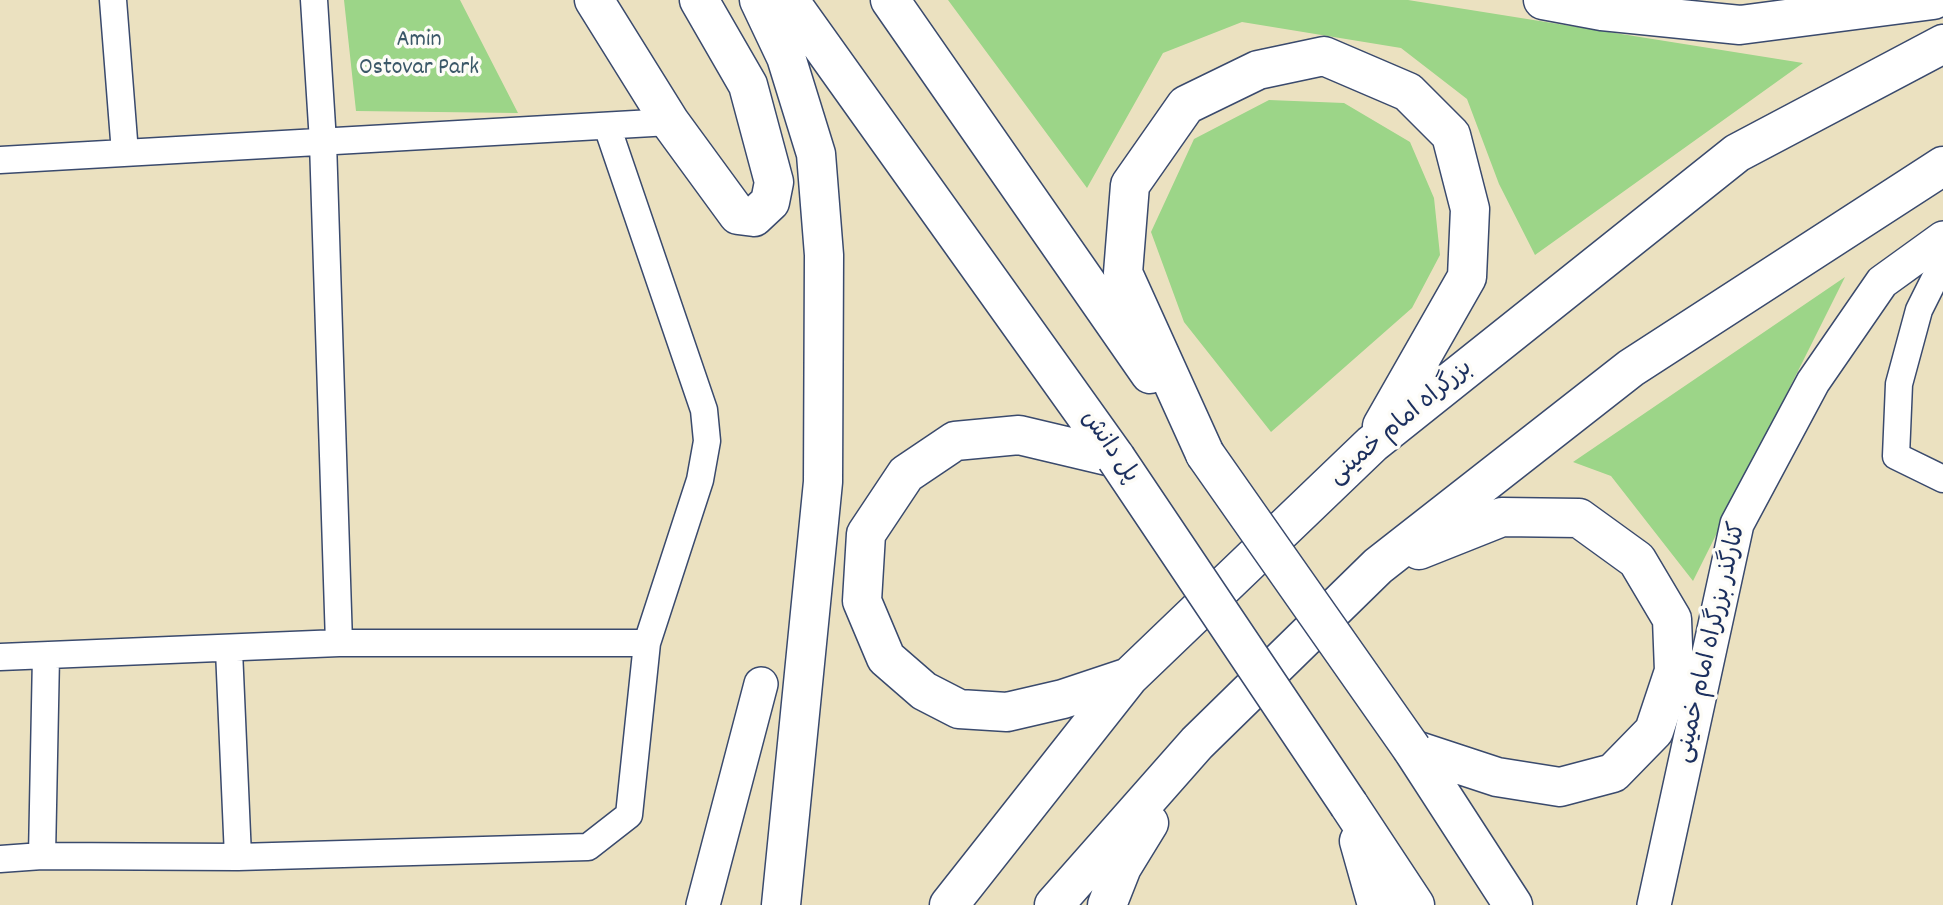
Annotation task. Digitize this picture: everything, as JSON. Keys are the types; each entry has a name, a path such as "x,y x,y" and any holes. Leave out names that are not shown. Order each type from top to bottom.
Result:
{"highway":[{"path":"594,0 670,122 737,215 754,217 770,202 774,182 748,85 699,0"},
{"path":"759,0 786,57 816,154 824,255 823,482 781,905"},
{"name":"پل دانش","path":"789,0 1116,458 1415,905"},
{"path":"890,0 1412,749 1513,905"},
{"path":"1543,0 1602,11 1740,25 1933,0"},
{"name":"بزرگراه امام خمینی","path":"949,905 1129,677 1372,444 1737,153 1943,44"},
{"path":"1205,454 1123,273 1130,185 1186,105 1258,70 1324,56 1408,93 1451,135 1470,209 1467,276 1372,444"},
{"path":"1054,905 1197,743 1378,566 1631,368 1943,166"},
{"path":"1116,458 1019,435 955,441 906,474 866,534 862,601 886,658 924,691 959,709 1007,712 1063,699 1129,677"},
{"path":"1378,566 1502,517 1579,518 1637,560 1672,619 1674,671 1654,731 1613,773 1560,787 1497,777 1412,749"},
{"path":"1107,905 1122,867 1197,743"},
{"path":"1349,805 1377,905"}],"street":[{"path":"113,0 125,153"},
{"path":"314,0 323,142 339,643"},
{"path":"0,160 670,122"},
{"path":"0,859 42,856 238,857 588,847 629,815 647,643 700,480 707,441 704,410 607,126"},
{"name":"کنارگذر بزرگراه امام خمینی","path":"1654,905 1737,524 1813,382 1882,282 1943,238"},
{"path":"1943,262 1919,310 1899,384 1896,456 1943,479"},
{"path":"0,657 229,650 339,643 647,643"},
{"path":"229,650 238,857"},
{"path":"42,856 46,656"},
{"path":"703,905 761,684"}],"green space":[{"name":"Amin Ostovar Park","path":"344,0 460,0 518,113 356,111"},
{"path":"948,0 1408,0 1803,63 1535,255 1499,184 1467,99 1401,48 1242,22 1163,53 1087,188"},
{"path":"1269,100 1344,103 1410,142 1434,198 1440,255 1412,308 1271,432 1184,322 1151,232 1194,139"},
{"path":"1845,277 1693,581 1611,476 1573,462"}]}
